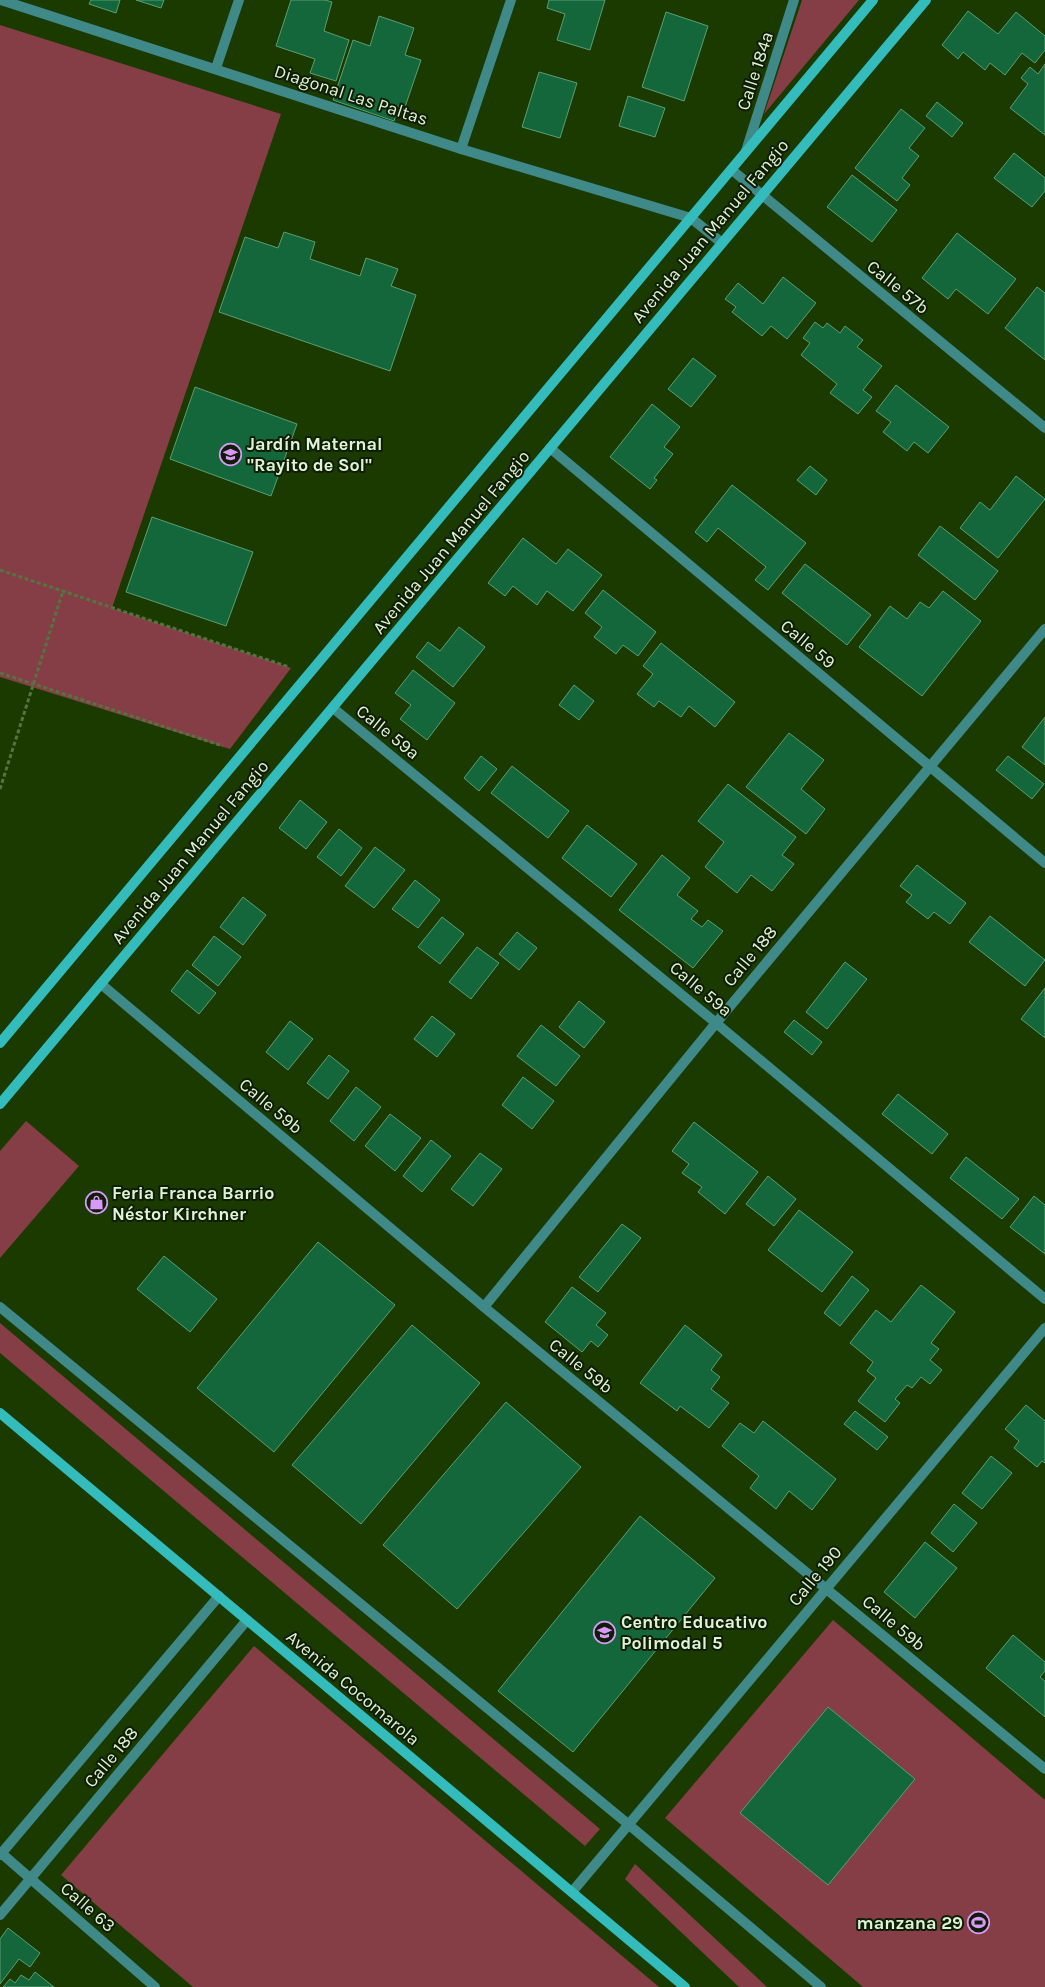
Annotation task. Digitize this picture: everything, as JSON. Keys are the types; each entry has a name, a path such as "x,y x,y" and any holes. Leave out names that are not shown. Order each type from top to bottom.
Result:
{"main road":[{"name":"Avenida Juan Manuel Fangio","path":"0,1043 873,0"},
{"name":"Avenida Juan Manuel Fangio","path":"0,1104 926,0"},
{"name":"Avenida Cocomarola","path":"0,1413 685,1987"}],"street":[{"name":"Diagonal Las Paltas","path":"1,0 216,68 461,149 691,218"},
{"path":"216,68 239,0"},
{"path":"461,149 511,0"},
{"name":"Calle 184a","path":"746,152 794,0"},
{"name":"Calle 57b","path":"732,170 1045,428"},
{"path":"691,218 722,244"},
{"name":"Calle 59","path":"550,448 1045,863"},
{"name":"Calle 188","path":"484,1307 716,1023 1045,629"},
{"name":"Calle 59a","path":"333,708 716,1023 1045,1299"},
{"name":"Calle 59b","path":"101,984 484,1307 1045,1769"},
{"path":"0,1307 628,1824 821,1987"},
{"name":"Calle 190","path":"572,1892 1045,1328"},
{"name":"Calle 188","path":"1,1853 219,1596"},
{"name":"Calle 188","path":"0,1915 247,1620"},
{"name":"Calle 63","path":"1,1853 155,1987"}],"path":[{"path":"0,570 309,674"},
{"path":"0,789 63,591"},
{"path":"0,673 244,753"}],"shaded area":[{"path":"802,0 859,0 764,114"},
{"path":"0,25 281,114 112,608 291,668 230,749 0,677"},
{"path":"26,1121 79,1166 0,1258 0,1151"},
{"path":"0,1323 600,1829 585,1846 0,1353"},
{"path":"833,1620 1045,1800 1045,1987 863,1987 665,1818"},
{"path":"254,1646 659,1987 193,1987 61,1875"},
{"path":"635,1864 767,1987 739,1987 625,1879"}],"building":[{"path":"91,0 120,0 116,13 89,4"},
{"path":"136,0 164,0 161,8"},
{"path":"291,0 325,0 332,2 324,31 349,40 336,81 310,73 315,59 276,46"},
{"path":"549,0 605,0 590,50 557,40 565,14 547,8"},
{"path":"968,11 998,34 1016,12 1045,36 1045,50 1035,63 1022,53 1005,75 990,63 985,70 963,52 958,59 942,45"},
{"path":"666,12 708,26 684,101 642,87"},
{"path":"379,16 414,28 405,55 421,60 405,107 399,105 394,121 333,100 353,40 370,46"},
{"path":"1045,64 1045,135 1010,108 1028,84 1021,78 1030,67 1038,74"},
{"path":"539,72 577,83 560,138 522,127"},
{"path":"628,96 665,108 655,137 619,126"},
{"path":"937,102 963,123 952,137 926,116"},
{"path":"901,109 925,128 909,148 919,156 902,178 910,185 897,201 855,168"},
{"path":"1014,153 1045,178 1045,191 1032,207 994,178"},
{"path":"852,175 897,210 872,242 827,207"},
{"path":"284,232 315,242 310,259 360,276 366,258 398,269 391,286 416,295 390,371 219,312 245,237 278,248"},
{"path":"957,233 1016,279 988,314 956,289 948,299 922,278"},
{"path":"783,277 816,303 787,339 771,326 762,336 732,312 736,307 725,299 738,283 763,304"},
{"path":"1037,287 1045,293 1045,360 1005,328"},
{"path":"815,322 823,328 827,323 840,333 845,326 863,340 857,347 882,366 863,390 872,397 858,414 830,393 837,384 801,355 810,343 803,338"},
{"path":"693,358 716,376 691,407 668,389"},
{"path":"896,385 949,427 928,453 914,442 907,451 883,432 891,422 876,411"},
{"path":"195,387 297,424 271,496 170,459"},
{"path":"652,404 680,427 664,447 673,454 654,478 657,480 650,489 610,457"},
{"path":"810,466 827,480 816,495 797,480"},
{"path":"1016,476 1045,499 998,558 960,528 980,502 990,510"},
{"path":"732,485 806,543 768,590 755,580 766,567 718,528 707,542 695,532"},
{"path":"152,517 253,552 226,626 126,592"},
{"path":"940,526 998,571 975,600 918,555"},
{"path":"523,538 556,564 568,549 602,575 573,611 547,591 537,605 513,586 505,596 488,583"},
{"path":"805,564 871,615 847,645 782,593"},
{"path":"603,590 656,632 638,656 623,645 616,654 594,637 602,627 585,613"},
{"path":"943,591 981,621 922,696 859,647 890,606 907,619 920,602 929,608"},
{"path":"459,627 485,647 453,687 416,657 428,642 440,651"},
{"path":"661,643 735,702 715,727 689,706 681,717 659,701 654,707 637,694 653,674 643,666"},
{"path":"413,670 455,703 427,740 400,719 411,705 395,693"},
{"path":"574,685 594,701 579,720 559,705"},
{"path":"1045,717 1045,765 1022,747"},
{"path":"789,733 824,760 801,789 825,809 806,834 746,787"},
{"path":"481,756 497,769 479,791 464,778"},
{"path":"1008,756 1044,784 1032,799 996,770"},
{"path":"512,766 569,811 548,838 491,793"},
{"path":"728,784 796,837 782,855 794,864 772,891 751,875 737,893 705,867 724,842 698,821"},
{"path":"300,800 327,822 306,849 279,828"},
{"path":"587,825 637,864 611,897 562,858"},
{"path":"339,829 362,848 341,876 317,857"},
{"path":"375,847 405,870 374,908 345,886"},
{"path":"662,855 690,878 677,895 698,911 691,919 702,927 708,920 723,931 693,968 619,910"},
{"path":"917,865 966,903 950,924 934,912 928,919 906,902 912,895 900,886"},
{"path":"415,880 440,900 418,928 392,909"},
{"path":"243,897 266,915 243,945 220,927"},
{"path":"990,916 1045,960 1025,986 969,942"},
{"path":"442,917 464,934 440,964 418,947"},
{"path":"517,932 537,948 519,970 499,954"},
{"path":"214,936 241,957 218,986 192,965"},
{"path":"477,947 499,963 471,999 449,982"},
{"path":"845,962 867,979 827,1029 806,1012"},
{"path":"187,970 216,993 199,1014 171,991"},
{"path":"1045,988 1045,1038 1021,1019"},
{"path":"579,1001 605,1022 584,1048 559,1027"},
{"path":"432,1016 455,1034 437,1057 414,1039"},
{"path":"794,1020 822,1042 812,1055 784,1032"},
{"path":"290,1021 313,1039 288,1070 266,1052"},
{"path":"541,1025 580,1056 556,1086 517,1056"},
{"path":"329,1055 349,1071 328,1099 307,1083"},
{"path":"523,1077 554,1101 532,1129 502,1105"},
{"path":"356,1087 381,1107 354,1141 330,1121"},
{"path":"898,1094 948,1134 932,1154 882,1114"},
{"path":"390,1114 421,1138 395,1171 365,1146"},
{"path":"694,1122 758,1172 725,1214 698,1192 702,1187 682,1173 689,1164 672,1151"},
{"path":"431,1140 451,1156 422,1192 403,1176"},
{"path":"480,1153 502,1169 473,1206 451,1189"},
{"path":"966,1157 1019,1199 1002,1219 950,1178"},
{"path":"768,1176 796,1199 774,1226 746,1204"},
{"path":"1034,1196 1045,1205 1045,1254 1010,1227"},
{"path":"799,1210 853,1252 822,1292 768,1250"},
{"path":"622,1224 641,1238 598,1292 579,1277"},
{"path":"318,1242 395,1305 274,1452 197,1388"},
{"path":"164,1256 217,1299 190,1332 137,1289"},
{"path":"852,1276 869,1290 840,1326 824,1313"},
{"path":"921,1285 955,1312 931,1343 939,1349 930,1360 942,1370 930,1384 921,1377 912,1388 907,1385 895,1399 900,1403 885,1422 858,1401 876,1378 867,1371 873,1362 850,1343 876,1310 891,1322"},
{"path":"572,1287 606,1313 596,1325 608,1335 598,1347 591,1341 582,1352 545,1322"},
{"path":"412,1325 480,1383 361,1524 292,1465"},
{"path":"685,1325 722,1355 711,1370 720,1377 711,1389 729,1403 709,1428 680,1406 677,1411 640,1383"},
{"path":"506,1402 581,1467 457,1609 383,1545"},
{"path":"1026,1405 1045,1421 1045,1463 1042,1461 1037,1467 1014,1448 1019,1441 1005,1429"},
{"path":"855,1411 888,1437 877,1450 844,1424"},
{"path":"763,1421 836,1479 812,1510 789,1491 776,1509 750,1488 759,1476 722,1446 740,1423 754,1433"},
{"path":"991,1456 1012,1473 982,1509 962,1493"},
{"path":"954,1504 977,1523 953,1552 931,1533"},
{"path":"640,1516 715,1578 573,1752 498,1691"},
{"path":"925,1542 957,1568 915,1618 884,1592"},
{"path":"1013,1635 1045,1662 1045,1671 1040,1677 1045,1681 1045,1717 986,1668"},
{"path":"828,1707 915,1779 828,1885 740,1813"},
{"path":"8,1928 40,1953 30,1967 19,1959 0,1984 0,1939"},
{"path":"35,1972 54,1987 3,1987 10,1979 15,1983 21,1975 29,1980"}],"place":[{"name":"Jardín Maternal \"Rayito de Sol\"","path":"231,454"},
{"name":"Feria Franca Barrio Néstor Kirchner","path":"96,1203"},
{"name":"Centro Educativo Polimodal 5","path":"605,1632"},
{"name":"manzana 29","path":"979,1923"}]}
